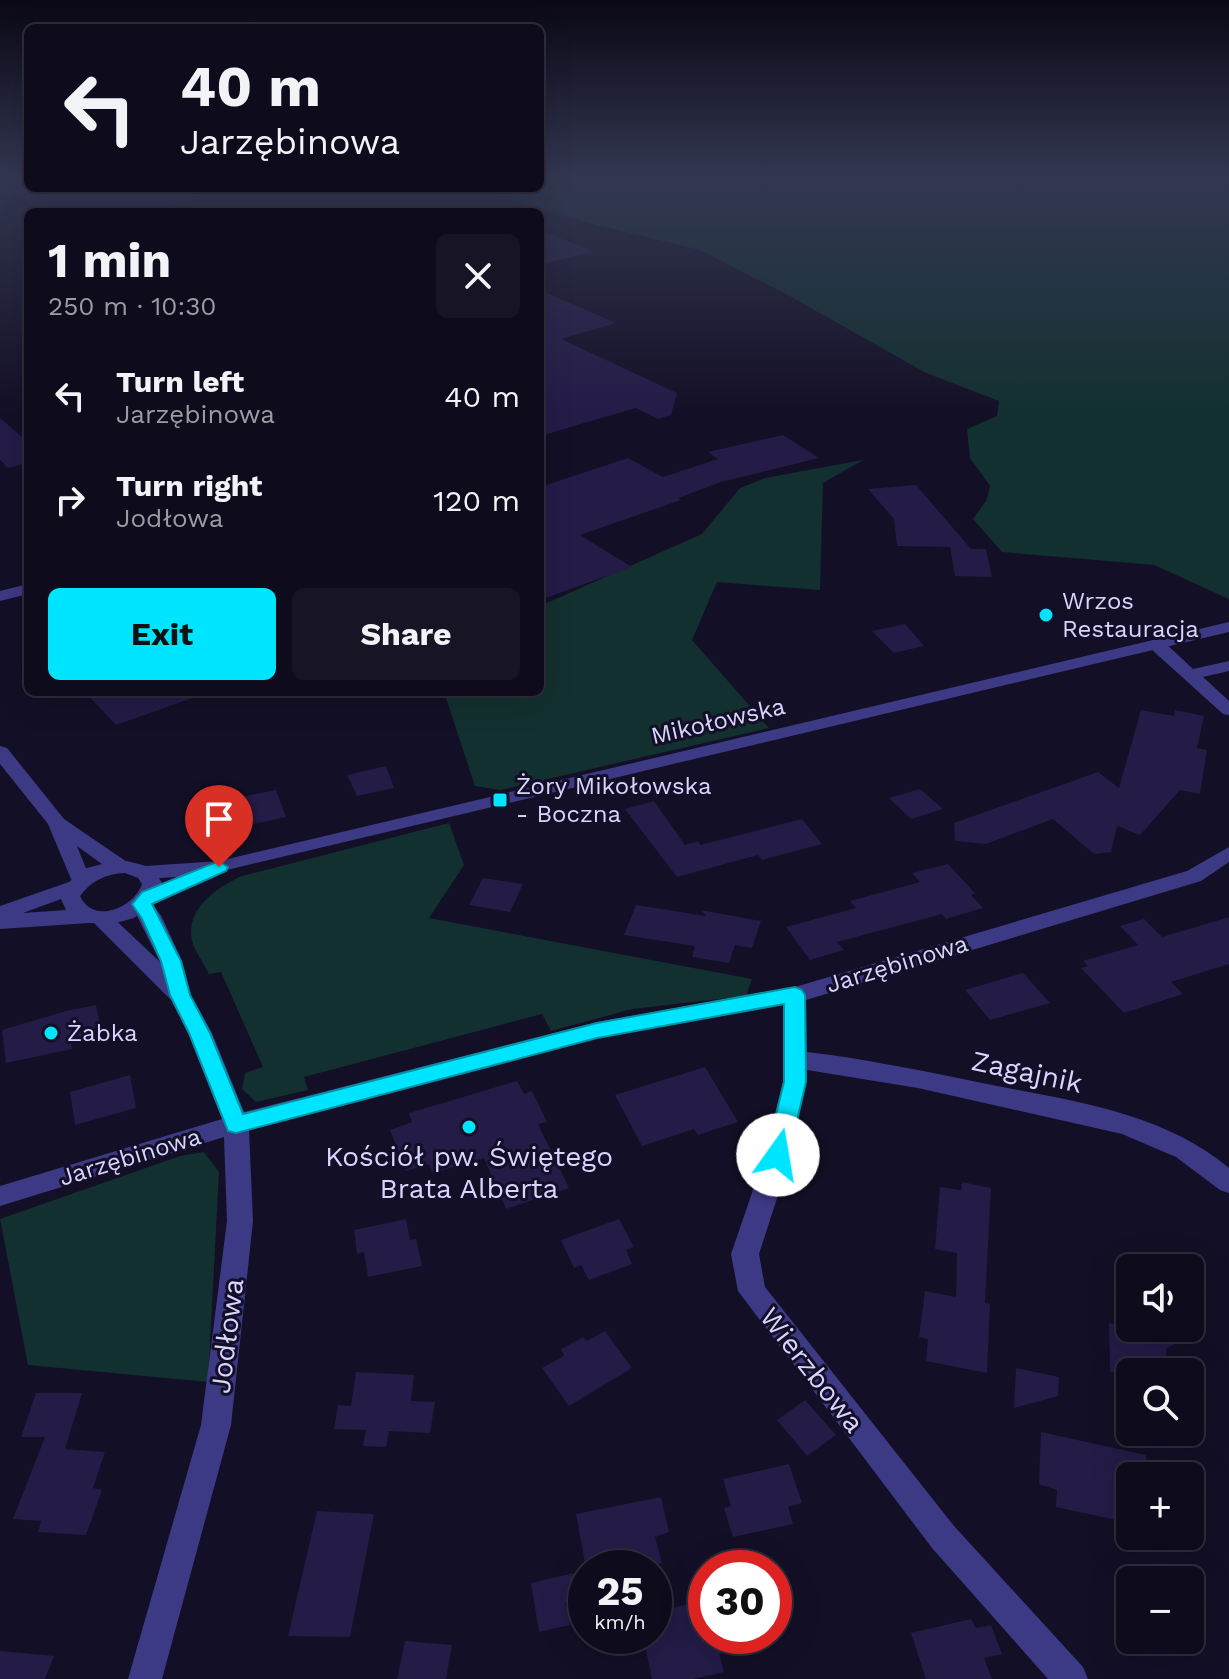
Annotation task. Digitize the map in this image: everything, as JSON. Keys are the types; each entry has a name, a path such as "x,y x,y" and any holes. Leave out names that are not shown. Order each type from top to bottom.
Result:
{"street":[{"path":"0,596 24,590"},
{"name":"Mikołowska","path":"120,867 145,873 219,867 1229,627"},
{"path":"1156,644 1229,710"},
{"path":"1188,675 1229,666"},
{"path":"3,762 57,823 120,867"},
{"path":"57,823 78,884"},
{"name":"Jarzębinowa","path":"0,1196 236,1124 597,1030 795,995 1194,876 1224,860"},
{"path":"0,914 78,884 99,871 120,867"},
{"name":"Mikołowska","path":"94,917 123,914 145,900 219,867"},
{"name":"Jodłowa","path":"145,873 152,884 145,900 151,917 171,961 180,995 200,1033 236,1124 240,1221 216,1425 145,1679"},
{"path":"78,884 70,896 72,904 94,917"},
{"path":"0,922 94,917"},
{"name":"Jodłowa","path":"94,917 128,940 152,970 180,995"},
{"name":"Wierzbowa","path":"795,995 795,1082 778,1155 745,1254 752,1291 943,1537 1071,1679"},
{"name":"Zagajnik","path":"797,1060 849,1065 1061,1109 1132,1128 1169,1141 1204,1160 1229,1183"}],"green space":[{"path":"716,258 1229,258 1229,599 1154,565 1002,552 973,519 986,501 990,486 970,458 967,429 997,416 999,401 926,373"},
{"path":"863,460 823,483 820,590 717,582 692,640 769,728 500,790 475,786 445,696 544,696 544,604 702,534 740,488 765,478"},
{"path":"449,823 464,865 429,918 752,979 746,996 632,1009 551,1031 542,1014 304,1077 308,1090 256,1102 242,1089 245,1073 263,1067 221,972 209,974 194,947 191,934 196,912 221,887 242,876"},
{"path":"204,1152 219,1172 208,1382 28,1365 0,1219 180,1156"}],"building":[{"path":"544,258 565,258 544,263"},
{"path":"544,292 616,323 561,339 677,393 671,415 658,419 636,408 544,435"},
{"path":"0,418 24,439 24,464 8,468 0,460"},
{"path":"783,435 819,458 721,482 678,498 681,500 580,535 632,567 544,599 544,486 628,458 663,477 718,459 708,452"},
{"path":"916,485 971,549 986,549 992,577 955,576 950,547 897,546 894,519 868,489"},
{"path":"905,624 924,646 894,653 872,631"},
{"path":"89,696 198,696 116,725"},
{"path":"1141,710 1174,716 1175,710 1204,716 1197,748 1207,750 1200,794 1180,790 1140,835 1117,826 1111,852 1094,854 1053,819 986,844 955,841 954,823 1098,772 1119,788"},
{"path":"386,766 394,788 357,796 347,775"},
{"path":"920,789 943,809 911,819 889,798"},
{"path":"276,790 286,817 240,827 232,805 242,803 240,797"},
{"path":"654,801 685,845 698,841 700,845 802,819 822,844 762,860 758,855 677,877 625,809"},
{"path":"948,864 975,893 971,895 983,908 946,919 942,914 837,942 844,950 810,960 786,927 856,908 850,901 920,882 912,873"},
{"path":"483,878 523,884 510,912 469,905"},
{"path":"636,905 706,916 701,910 761,921 752,948 735,945 729,963 692,957 695,946 624,935"},
{"path":"1229,917 1229,964 1171,982 1183,994 1124,1013 1081,968 1088,966 1083,961 1138,945 1120,926 1144,919 1162,937"},
{"path":"1023,973 1050,1003 990,1020 965,990"},
{"path":"96,1005 102,1034 71,1042 72,1049 6,1063 2,1030"},
{"path":"705,1067 738,1122 698,1135 694,1129 642,1146 615,1095"},
{"path":"130,1075 136,1108 75,1125 70,1092"},
{"name":"Kościół pw. Świętego Brata Alberta","path":"517,1081 524,1094 532,1091 547,1122 538,1124 569,1188 506,1209 484,1158 433,1173 429,1164 406,1171 390,1130 412,1122 409,1113"},
{"path":"962,1182 991,1188 985,1303 990,1304 987,1373 926,1361 928,1339 919,1337 925,1291 956,1297 957,1253 935,1249 940,1187 961,1190"},
{"path":"406,1219 410,1240 416,1239 422,1266 368,1277 364,1252 357,1254 354,1230"},
{"path":"619,1219 634,1247 626,1250 632,1264 589,1280 581,1265 574,1268 561,1240"},
{"path":"1109,1323 1116,1324 1116,1342 1178,1342 1166,1349 1166,1358 1116,1358 1116,1372 1110,1372"},
{"path":"605,1331 632,1368 569,1406 542,1368 564,1356 561,1349 583,1337 587,1341"},
{"path":"1016,1368 1059,1377 1058,1396 1014,1408"},
{"path":"356,1372 414,1375 411,1401 435,1402 430,1433 389,1431 386,1447 363,1446 366,1430 334,1429 338,1405 351,1406"},
{"path":"36,1393 82,1393 65,1449 105,1452 93,1488 102,1490 86,1535 38,1532 41,1521 13,1519 45,1437 21,1437"},
{"path":"805,1400 836,1435 807,1456 777,1420"},
{"path":"1041,1432 1146,1455 1147,1462 1116,1462 1116,1520 1056,1507 1057,1490 1039,1484"},
{"path":"789,1464 802,1503 788,1507 793,1524 733,1537 724,1508 731,1506 723,1479"},
{"path":"661,1497 669,1532 655,1537 658,1550 583,1550 576,1514"},
{"path":"317,1511 374,1514 350,1637 288,1636"},
{"path":"568,1574 568,1602 565,1603 568,1625 539,1632 531,1583"},
{"path":"688,1604 688,1654 719,1654 724,1672 694,1679 652,1679 647,1654 672,1654 672,1608"},
{"path":"971,1619 976,1628 991,1625 1002,1654 984,1658 992,1679 926,1679 911,1633"},
{"path":"405,1641 452,1645 446,1679 397,1679"},
{"path":"0,1651 54,1656 45,1679 0,1679"}],"place":[{"name":"Wrzos Restauracja","path":"1046,615"},
{"name":"Żory Mikołowska - Boczna","path":"500,800"},
{"name":"Żabka","path":"51,1033"},
{"name":"Kościół pw. Świętego Brata Alberta","path":"469,1127"}],"route":[{"path":"219,867 149,896 142,904 171,961 180,995 200,1033 236,1124 597,1030 795,995 795,1082 778,1155"}]}
